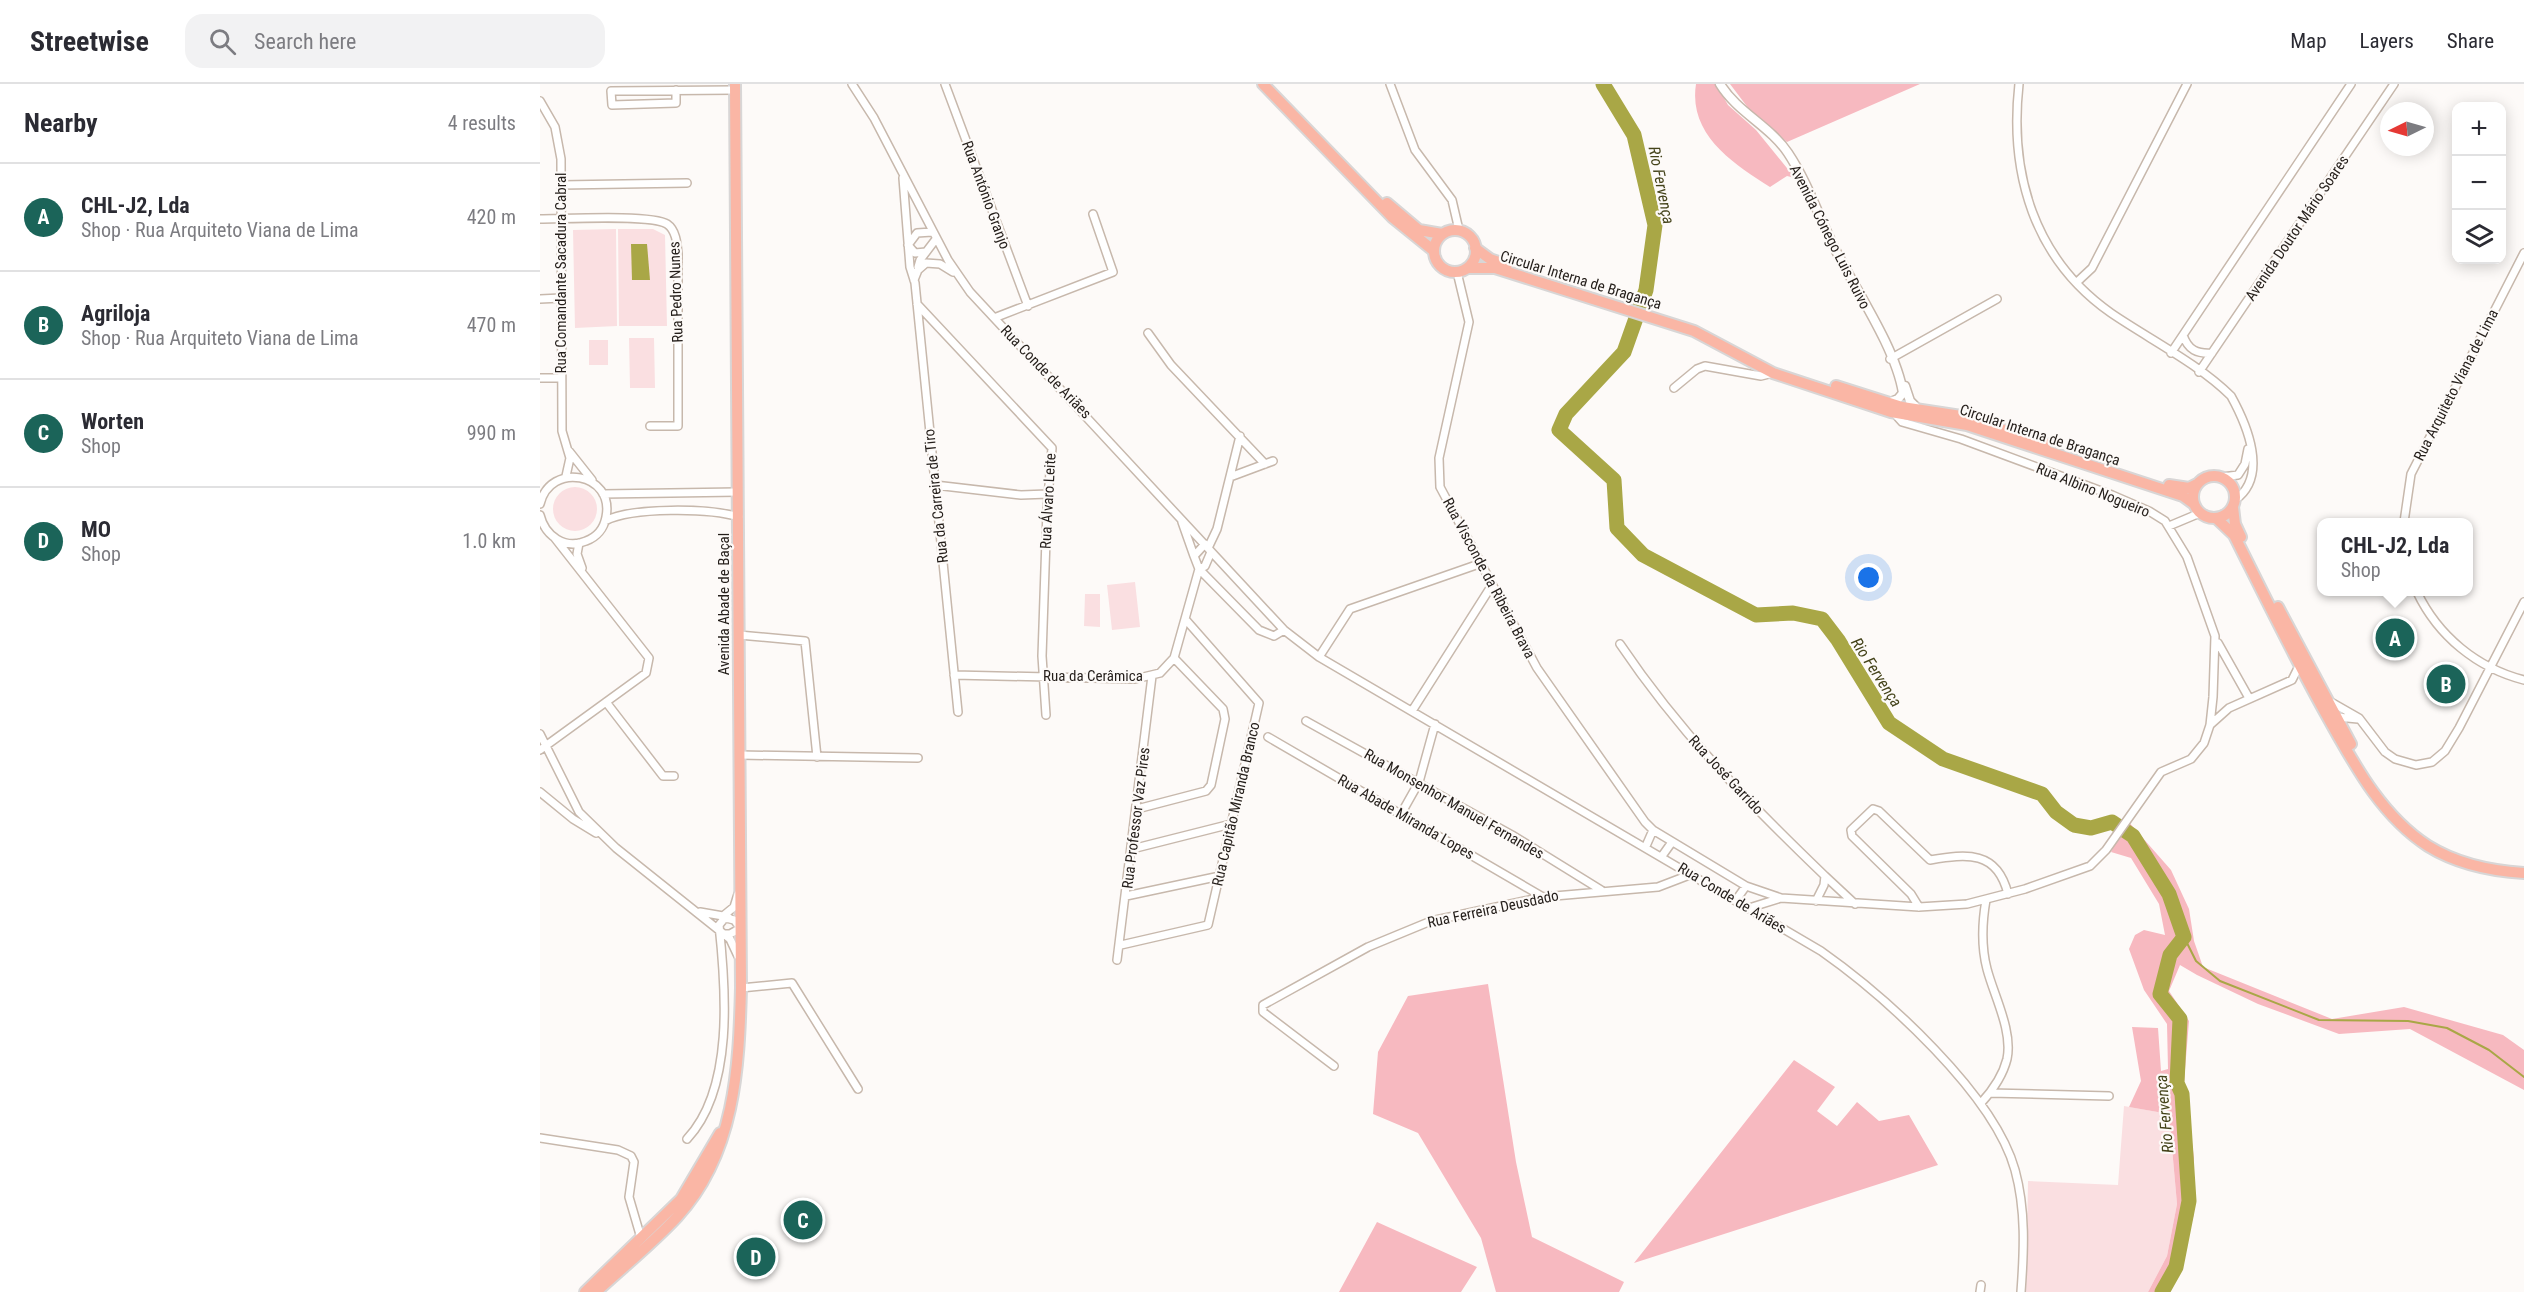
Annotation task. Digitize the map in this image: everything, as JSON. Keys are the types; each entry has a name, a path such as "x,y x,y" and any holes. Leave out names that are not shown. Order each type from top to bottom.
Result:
{"main road":[{"path":"1263,84 1392,218 1434,251"},
{"path":"1270,84 1408,222 1420,231 1442,234 1459,230 1471,238 1475,248 1474,259 1462,270 1444,269 1435,258 1434,244 1442,234"},
{"name":"Avenida Abade de Baçal","path":"596,1292 685,1208 708,1172 727,1123 736,1089 740,1052 741,886 735,87"},
{"name":"Circular Interna de Bragança","path":"1475,248 1490,259 1591,295"},
{"name":"Circular Interna de Bragança","path":"1462,270 1495,268 1591,295 1712,332 1779,368 1888,403 1969,418 2177,487 2189,488 2197,484"},
{"name":"Circular Interna de Bragança","path":"1679,323 1725,345 1773,373 1894,413 1967,426 2183,496 2197,508"},
{"path":"2524,868 2474,860 2423,835 2396,812 2374,784 2345,733 2243,541 2235,524 2233,486 2222,477 2208,476 2197,484 2194,490 2197,508 2216,518 2234,535 2312,690 2367,783 2403,825 2429,846 2454,858 2497,871 2524,873"},
{"path":"2216,518 2222,516 2234,504"},
{"path":"2289,645 2301,662 2325,708 2337,717"},
{"name":"Avenida Abade de Baçal","path":"585,1292 681,1199 727,1123"}],"street":[{"name":"Rua Conde de Ariães","path":"852,84 861,96 957,276 1284,630 1319,657 1646,846 1843,966 1927,1044 1981,1103 2006,1146 2020,1191 2024,1244 2021,1292"},
{"name":"Rua António Granjo","path":"945,84 1028,306"},
{"path":"1390,84 1415,150 1452,200 1459,230"},
{"name":"Avenida Cónego Luis Ruivo","path":"1720,84 1734,102 1786,151 1808,185 1834,247 1883,339 1912,404 1918,409"},
{"path":"2019,84 2016,114 2021,179 2030,209 2044,240 2077,282 2110,311 2172,352 2231,396 2254,463 2253,476 2234,504"},
{"path":"2077,282 2092,268 2187,84"},
{"path":"2172,352 2351,84"},
{"name":"Avenida Doutor Mário Soares","path":"2199,372 2394,84"},
{"path":"676,90 676,103 612,105 611,91 735,87"},
{"name":"Rua Comandante Sacadura Cabral","path":"540,101 560,141 562,431 570,465 566,476"},
{"name":"Rua da Carreira de Tiro","path":"903,173 908,245 917,304 958,712"},
{"path":"561,186 687,183"},
{"path":"994,318 1113,272 1093,214"},
{"name":"Rua Pedro Nunes","path":"540,219 649,219 668,225 674,232 678,254 678,426 650,426"},
{"path":"914,280 934,235 917,233 908,245 915,253 926,252"},
{"name":"Rua Arquiteto Viana de Lima","path":"2405,518 2411,474 2524,253"},
{"path":"918,270 926,263 935,262 957,276"},
{"name":"Rua Visconde da Ribeira Brava","path":"1462,270 1469,322 1439,458 1438,479 1479,564 1537,668 1653,830 1671,842 1746,886 1781,898 1919,907 1986,900 2090,866 2114,840 2161,772 2192,759 2199,751"},
{"path":"540,299 561,298"},
{"path":"1890,358 1997,299"},
{"name":"Rua Álvaro Leite","path":"917,304 1050,443 1052,455 1048,494 1042,677 1046,715"},
{"path":"1148,333 1171,365 1265,464"},
{"path":"2183,335 2186,342 2196,352 2212,353"},
{"path":"1674,388 1697,369 1705,366 1761,376 1773,373"},
{"path":"1888,403 1898,399 1903,393 1898,376"},
{"path":"540,378 561,378"},
{"name":"Rua Albino Nogueiro","path":"1894,413 1902,422 1961,440 2112,495 2150,511 2169,526 2187,557 2215,636 2216,670 2210,725 2199,751"},
{"path":"1137,809 1206,791 1211,785 1225,719 1223,710 1174,658 1216,529 1239,436"},
{"path":"2222,477 2239,474 2245,464 2249,444"},
{"name":"Rua Comandante Sacadura Cabral","path":"567,449 603,494"},
{"path":"1230,477 1273,461"},
{"path":"540,504 542,493 551,484 566,476 585,478 594,483"},
{"path":"935,485 1021,495 1048,494"},
{"path":"554,537 570,544 595,536 605,521 607,512 603,494 738,492"},
{"path":"2169,526 2197,508"},
{"path":"605,521 623,513 636,512 709,512 739,517"},
{"path":"1179,514 1194,556 1259,630 1274,636 1284,630"},
{"path":"540,515 547,531 592,582 649,658 646,673 542,748"},
{"path":"579,543 578,560 592,582"},
{"path":"1194,556 1208,548"},
{"path":"1202,567 1220,562"},
{"path":"1319,657 1350,609 1479,564"},
{"path":"1412,711 1492,585"},
{"path":"2420,596 2431,616 2450,640 2488,667 2524,680"},
{"path":"2327,700 2359,718 2385,752 2395,759 2416,765 2432,762 2445,751 2459,728 2488,667 2524,602"},
{"name":"Rua Capitão Miranda Branco","path":"1121,945 1208,925 1259,703 1186,620"},
{"path":"739,635 805,641 817,757"},
{"path":"2215,636 2249,698"},
{"name":"Rua José Garrido","path":"1620,644 1641,676 1709,761 1855,904"},
{"name":"Rua da Cerâmica","path":"954,675 1135,679 1161,673 1174,658"},
{"path":"2210,725 2221,712 2295,677 2299,665"},
{"name":"Rua Professor Vaz Pires","path":"1117,960 1121,945 1152,676"},
{"path":"2286,683 2302,684 2312,690"},
{"path":"606,702 663,777 674,776"},
{"path":"2337,717 2355,718 2363,723"},
{"name":"Rua Monsenhor Manuel Fernandes","path":"1306,721 1512,834 1601,890"},
{"path":"2345,733 2352,722 2363,723"},
{"path":"1401,814 1419,782 1435,724"},
{"path":"540,734 542,748 579,812 607,840"},
{"name":"Rua Abade Miranda Lopes","path":"1268,737 1543,897"},
{"path":"740,755 918,758"},
{"path":"540,792 573,819 607,840 696,910 734,946 741,966"},
{"path":"1919,907 1911,894 1852,836 1851,830 1873,809 1879,811 1927,858 1966,854 1995,866 2003,877 2008,894"},
{"path":"1132,849 1231,825"},
{"path":"1646,846 1653,830"},
{"path":"1662,856 1671,842"},
{"name":"Rua Ferreira Deusdado","path":"1334,1066 1263,1012 1263,1005 1393,934 1468,912 1543,897 1601,890 1658,887 1692,874"},
{"path":"1126,896 1220,876"},
{"path":"1816,901 1824,885 1825,876"},
{"path":"717,917 729,913 734,907 741,886"},
{"path":"1736,900 1746,886"},
{"path":"1749,908 1781,898"},
{"path":"1981,1103 1990,1093 2004,1068 2008,1047 1985,958 1983,932 1986,900"},
{"path":"696,910 717,917 729,918 741,928 733,933 722,933"},
{"path":"687,1139 696,1129 712,1098 721,1064 723,1007 721,920 729,918"},
{"path":"741,988 792,983 858,1089"},
{"path":"1990,1093 2109,1096"},
{"path":"540,1138 618,1150 632,1156 634,1162 629,1197 641,1238"}],"shaded area":[{"path":"1696,84 1716,84 1728,105 1756,130 1795,178 1787,176 1770,187 1716,146 1706,133 1699,118 1695,102"},
{"path":"1730,84 1920,84 1787,142 1752,113"},
{"path":"616,229 617,326 575,328 573,230"},
{"path":"618,229 653,229 665,235 667,326 619,326"},
{"path":"631,244 647,244 650,280 632,280"},
{"path":"629,338 654,338 655,388 630,388"},
{"path":"589,340 608,340 608,365 589,365"},
{"path":"575,487 591,493 597,509 591,525 575,531 559,525 553,509 559,493"},
{"path":"1135,582 1140,627 1112,630 1107,585"},
{"path":"1085,594 1100,594 1100,627 1084,626"},
{"path":"2127,820 2171,870 2189,909 2194,941 2203,967 2332,1019 2404,1007 2503,1035 2524,1050 2524,1090 2410,1029 2339,1034 2258,1004 2180,965 2169,991 2189,1021 2184,1082 2194,1158 2194,1214 2170,1292 2148,1292 2167,1256 2177,1204 2169,1114 2129,1107 2141,1081 2132,1027 2158,1028 2161,1071 2168,1069 2167,1024 2144,990 2129,949 2135,935 2144,930 2165,935 2159,904 2131,858 2111,852"},
{"path":"1488,984 1516,1162 1532,1237 1624,1282 1619,1292 1496,1292 1481,1238 1418,1133 1373,1114 1378,1052 1408,996"},
{"path":"1794,1060 1835,1087 1817,1111 1837,1126 1857,1102 1879,1121 1909,1115 1938,1165 1634,1263"},
{"path":"2124,1106 2169,1114 2177,1204 2167,1256 2148,1292 2026,1292 2028,1181 2118,1185"},
{"path":"1377,1222 1477,1267 1461,1292 1339,1292"}],"waterway":[{"name":"Rio Fervença","path":"1603,84 1634,135 1655,225 1646,290 1624,352 1566,414 1559,430 1614,480 1617,528 1643,555 1756,615 1793,613 1822,619 1838,640 1889,723 1943,759 2042,794 2056,812 2074,825 2091,828 2112,822 2133,836 2169,894 2184,937 2170,955 2160,994 2180,1019 2177,1083 2182,1094 2189,1201 2176,1267 2162,1292"},
{"path":"2184,937 2196,961 2220,981 2319,1020 2408,1021 2447,1028 2489,1050 2524,1077"}],"place":[{"name":"CHL-J2, Lda","path":"2395,638"},
{"name":"Agriloja","path":"2446,684"},
{"name":"Worten","path":"803,1220"},
{"name":"MO","path":"756,1257"}]}
